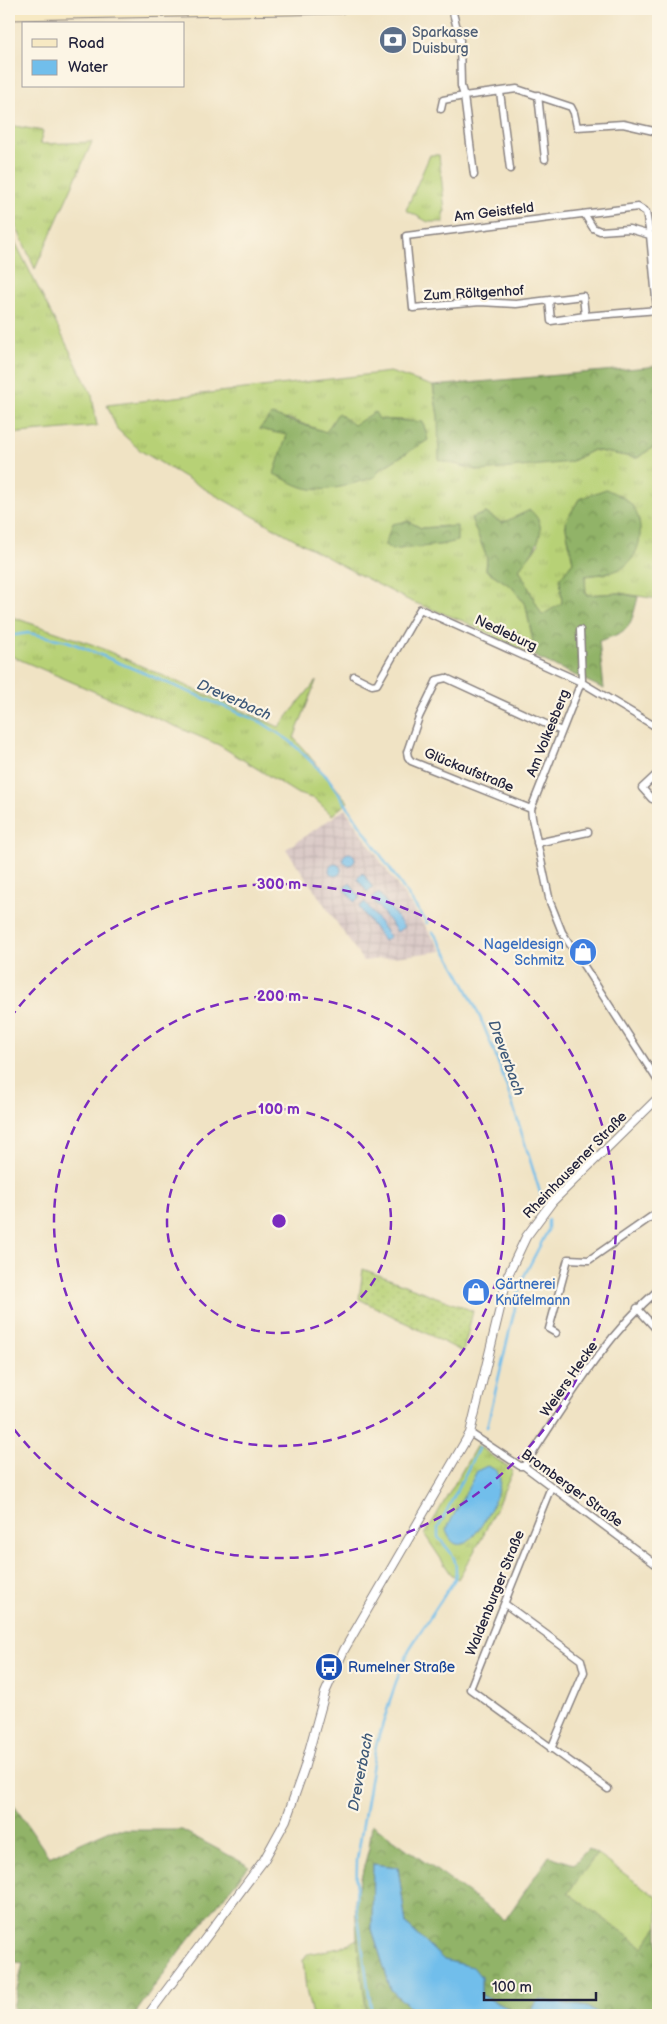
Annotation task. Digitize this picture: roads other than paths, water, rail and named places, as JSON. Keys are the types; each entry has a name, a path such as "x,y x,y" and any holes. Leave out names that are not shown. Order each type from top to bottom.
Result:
{"main road":[{"path":"9,15 341,9"}],"street":[{"path":"452,9 460,40 461,86 464,96 474,174"},
{"path":"441,109 443,100 518,89 571,107 577,127 623,124 658,132"},
{"path":"500,92 510,169"},
{"path":"538,95 545,159"},
{"name":"Am Geistfeld","path":"406,236 642,208 646,212 650,235"},
{"path":"585,215 593,228 600,231 629,229 658,237"},
{"path":"548,300 551,321 658,310 650,235"},
{"name":"Zum Röltgenhof","path":"406,236 413,308 480,302 516,304 583,296 585,316"},
{"name":"Nedleburg","path":"354,676 372,685 377,684 420,609 581,682 658,728"},
{"name":"Am Volkesberg","path":"531,809 581,682 580,630"},
{"name":"Glückaufstraße","path":"531,809 411,761 407,752 419,717 437,680 446,678 561,731"},
{"path":"652,799 642,788 658,774"},
{"path":"531,809 550,902 562,932 658,1081"},
{"path":"538,843 588,832"},
{"name":"Rheinhausener Straße","path":"470,1433 502,1301 516,1254 532,1226 552,1202 658,1098"},
{"path":"556,1333 549,1329 568,1258 589,1260 658,1212"},
{"name":"Weiers Hecke","path":"524,1466 603,1351 637,1308 658,1290"},
{"path":"637,1308 658,1332"},
{"path":"148,2015 264,1860 286,1820 304,1769 325,1693 344,1650 470,1433"},
{"name":"Bromberger Straße","path":"470,1433 520,1466 524,1466 658,1566"},
{"name":"Waldenburger Straße","path":"551,1487 470,1689 608,1789"},
{"path":"505,1604 581,1660 584,1665 584,1672 551,1749"}],"water":[{"path":"347,853 351,853 355,859 351,865 347,865 343,861 343,857"},
{"path":"333,864 337,864 341,870 337,876 333,876 329,872 329,868"},
{"path":"363,873 373,888 367,892 357,878"},
{"path":"350,883 360,898 354,902 344,888"},
{"path":"379,893 404,927 397,932 372,898"},
{"path":"365,902 390,937 384,941 359,907"},
{"path":"487,1466 496,1470 500,1478 499,1488 488,1515 470,1539 461,1544 453,1542 446,1530 477,1471"},
{"path":"373,1864 398,1867 406,1924 444,1960 473,1967 481,1977 481,1995 522,2015 418,2015 391,1990 372,1929"},
{"path":"538,2000 587,2007 599,2015 529,2015"}],"waterway":[{"name":"Dreverbach","path":"9,636 28,633 67,641 261,722 290,741 328,778 427,923"},
{"name":"Dreverbach","path":"433,932 469,994 498,1061 542,1199"},
{"name":"Dreverbach","path":"487,1427 521,1282 548,1230 548,1220"},
{"name":"Dreverbach","path":"372,2015 356,1903 357,1860 376,1745 396,1682 410,1648 455,1579 455,1561 438,1537 438,1528 479,1447"}],"place":[{"name":"Sparkasse Duisburg","path":"393,40"},
{"name":"Nageldesign Schmitz","path":"583,952"},
{"name":"Gärtnerei Knüfelmann","path":"476,1292"},
{"name":"Rumelner Straße","path":"329,1667"}]}
